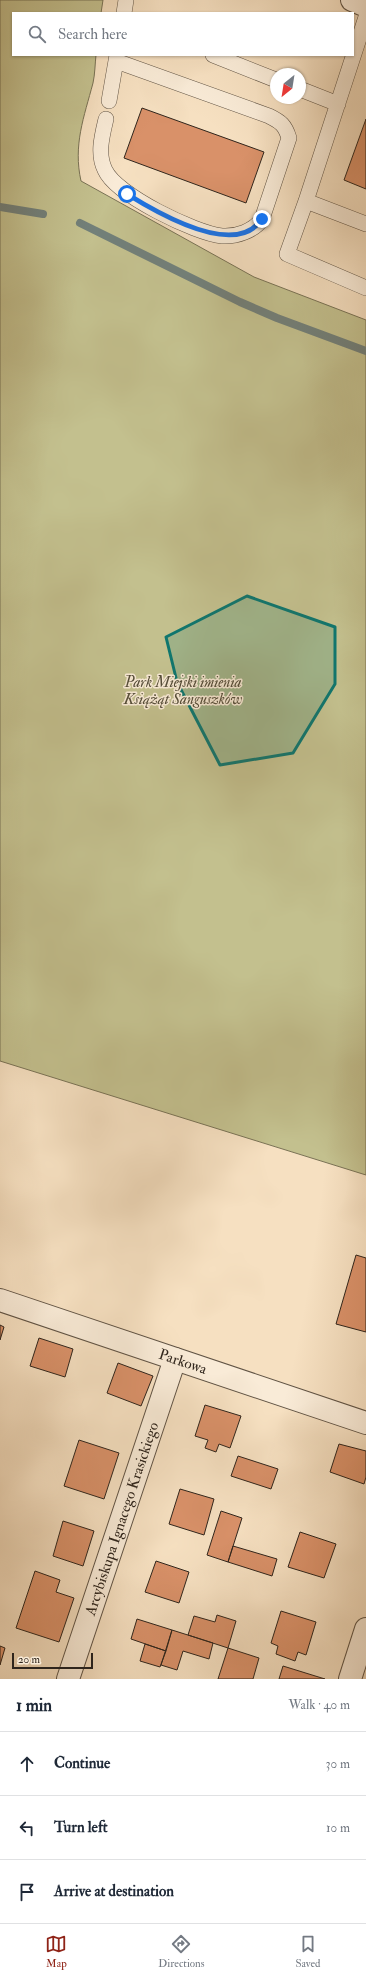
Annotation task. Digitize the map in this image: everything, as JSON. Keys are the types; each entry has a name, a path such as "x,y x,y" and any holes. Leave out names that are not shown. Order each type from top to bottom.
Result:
{"street":[{"path":"352,0 366,6"},
{"name":"Parkowa","path":"0,1300 366,1423"},
{"name":"Arcybiskupa Ignacego Krasickiego","path":"68,1679 175,1359"},
{"path":"350,1679 366,1630"}],"lane":[{"path":"124,12 126,0"},
{"path":"354,54 366,17"},
{"path":"216,56 270,78"},
{"path":"353,56 306,201 286,254 366,288"},
{"path":"106,120 101,142 102,158 105,170 115,184 127,194 145,205 204,232 222,236 240,233 258,226 262,219 289,138 286,127 280,121 116,58 109,101"},
{"path":"306,91 338,104"},
{"path":"306,201 366,224"}],"highlighted area":[{"path":"247,596 335,627 335,684 293,753 220,765 177,682 166,637"}],"green space":[{"name":"Park Miejski imienia Książąt Sanguszków","path":"0,0 103,0 101,12 12,12 12,56 96,56 95,73 83,119 79,143 78,155 81,181 254,277 366,320 366,1175 0,1061"}],"building":[{"path":"142,108 264,152 246,203 124,158"},
{"path":"366,119 366,189 344,180"},
{"path":"356,1255 366,1258 366,1332 336,1324"},
{"path":"0,1325 4,1327 0,1340"},
{"path":"39,1338 73,1349 65,1377 30,1366"},
{"path":"118,1363 153,1376 141,1406 107,1393"},
{"path":"205,1405 241,1416 230,1448 219,1444 216,1452 205,1448 208,1440 195,1436"},
{"path":"79,1440 119,1453 104,1499 64,1486"},
{"path":"339,1444 366,1451 366,1477 364,1484 330,1472"},
{"path":"238,1456 278,1469 271,1489 231,1476"},
{"path":"180,1489 214,1499 204,1535 169,1524"},
{"path":"221,1511 242,1518 228,1562 207,1555"},
{"path":"63,1521 94,1531 83,1566 53,1556"},
{"path":"300,1532 336,1544 324,1578 288,1567"},
{"path":"233,1546 277,1559 272,1576 228,1562"},
{"path":"156,1561 189,1572 179,1603 145,1592"},
{"path":"35,1571 60,1580 56,1592 74,1598 59,1642 16,1628"},
{"path":"281,1611 316,1622 306,1655 298,1652 295,1661 276,1654 278,1646 271,1643"},
{"path":"217,1615 236,1621 228,1648 188,1635 194,1616 215,1622"},
{"path":"137,1619 172,1630 166,1651 131,1639"},
{"path":"172,1630 213,1643 209,1659 183,1651 177,1670 161,1665"},
{"path":"145,1644 166,1651 160,1667 140,1661"},
{"path":"0,1646 5,1648 0,1665"},
{"path":"228,1648 259,1658 253,1679 218,1679"},
{"path":"283,1666 325,1679 279,1679"}],"waterway":[{"path":"0,207 43,214"},
{"path":"80,223 240,302 277,318 366,351"}],"route":[{"path":"127,194 145,205 204,232 222,236 249,230 258,226 262,219"}]}
